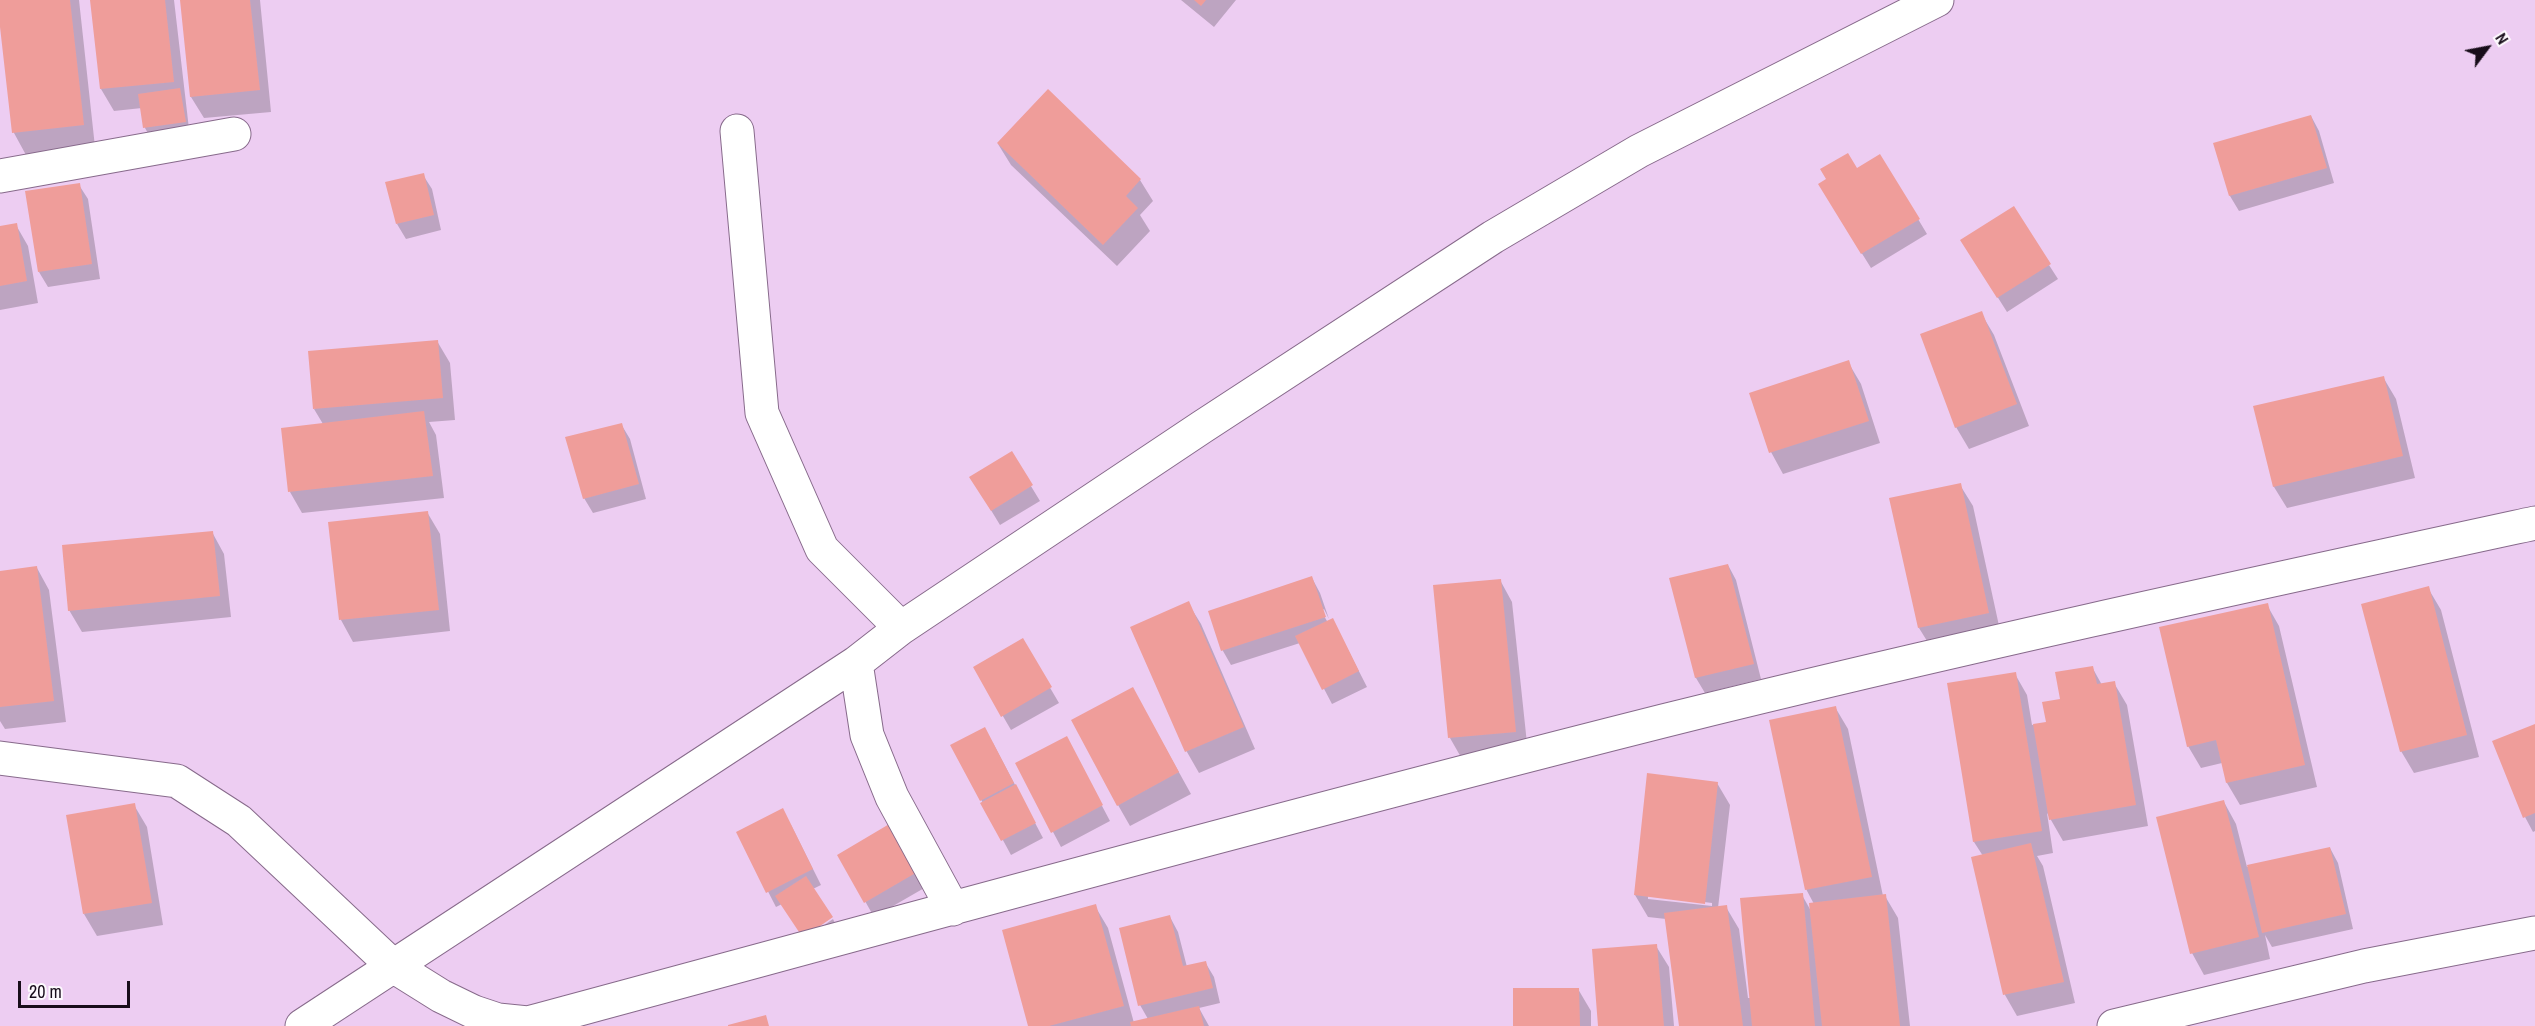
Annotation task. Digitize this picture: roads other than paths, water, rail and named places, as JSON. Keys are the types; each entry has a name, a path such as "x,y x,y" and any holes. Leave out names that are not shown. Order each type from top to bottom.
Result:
{"street":[{"path":"302,1026 856,663 901,628 1202,427 1493,237 1639,151 1937,0"},
{"path":"737,131 762,413 822,549 901,628"},
{"path":"0,176 234,134"},
{"path":"0,758 177,781 239,821 393,966 441,996 474,1012 489,1023 528,1023 1664,721 2072,624 2535,523"},
{"path":"856,663 867,735 892,797 953,909"},
{"path":"2114,1026 2364,966 2535,933"}]}
